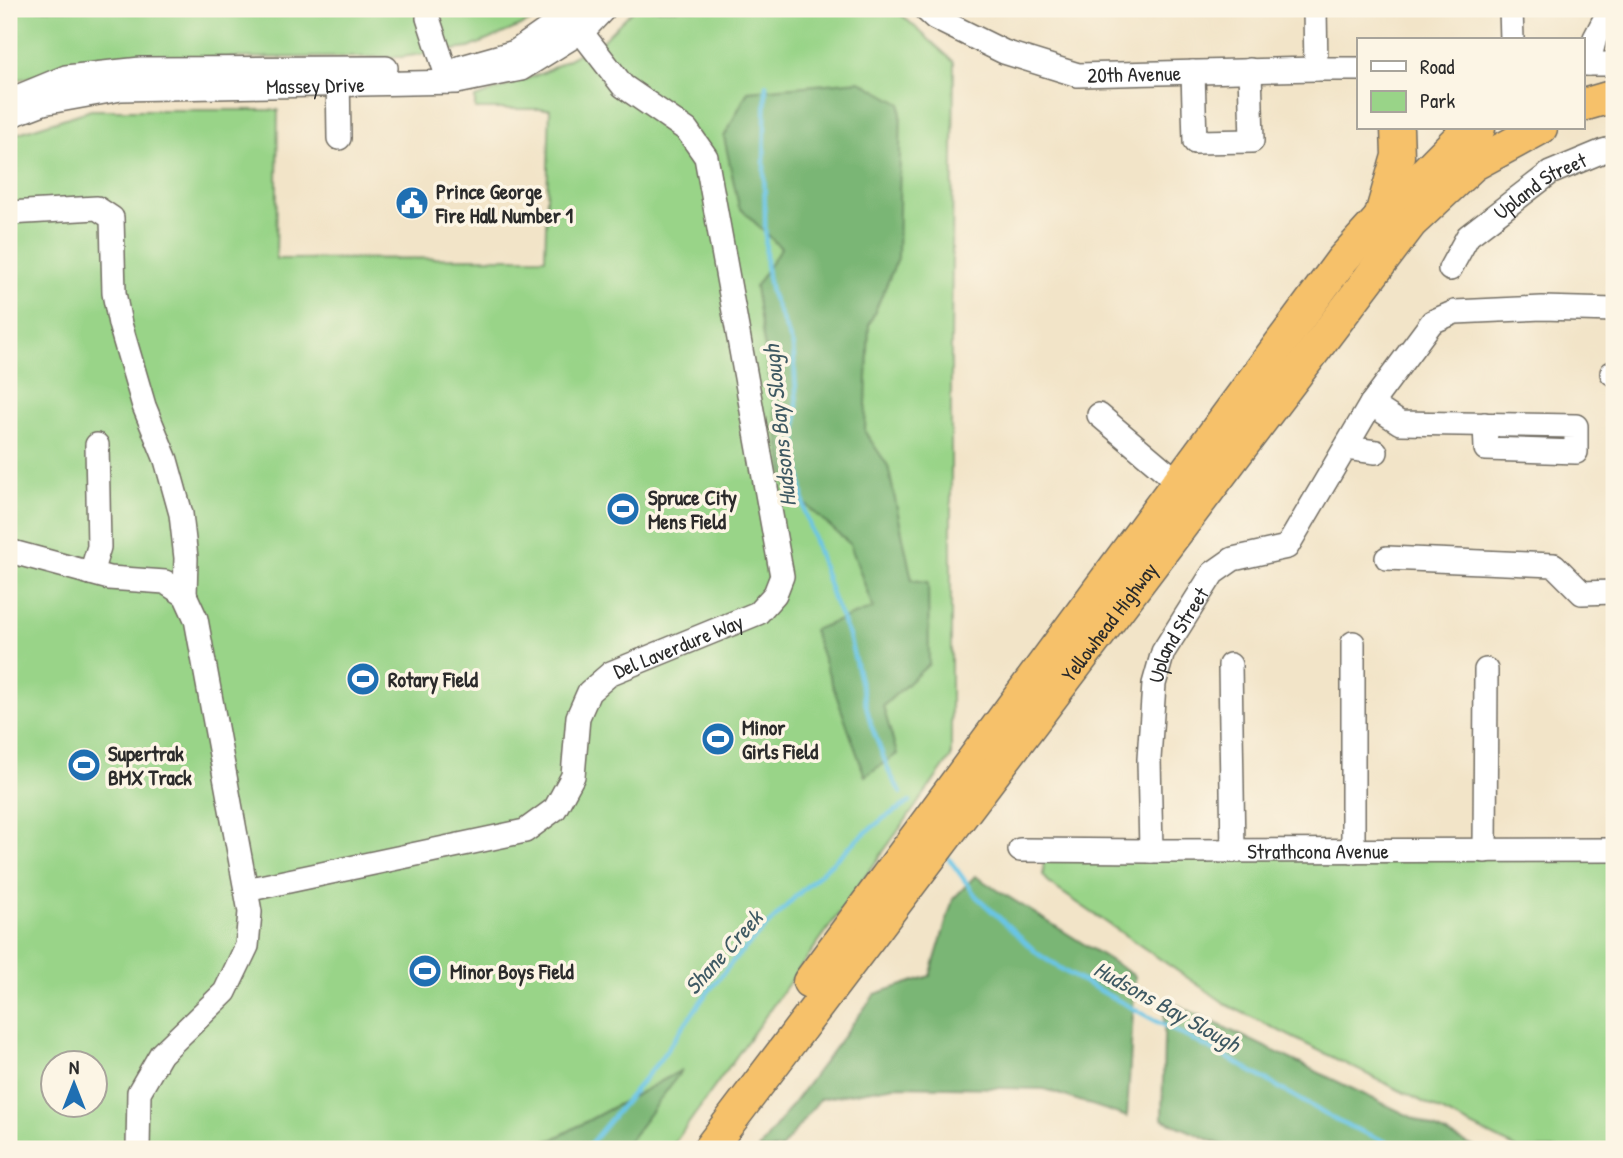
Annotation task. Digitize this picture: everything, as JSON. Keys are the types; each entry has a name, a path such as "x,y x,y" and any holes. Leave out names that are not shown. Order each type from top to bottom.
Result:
{"highway":[{"path":"1584,104 1614,96"},
{"path":"1380,218 1398,156 1397,130"},
{"name":"Yellowhead Highway","path":"686,1149 1342,260 1380,218 1463,141 1529,130"},
{"name":"Yellowhead Highway","path":"709,1149 1411,223 1463,141"}],"street":[{"name":"Massey Drive","path":"9,116 43,103 121,89 338,77 446,75 458,68 515,52 575,19 604,9"},
{"name":"20th Avenue","path":"925,9 935,18 1004,52 1078,75 1357,69"},
{"path":"1315,9 1316,69"},
{"path":"1511,9 1512,38"},
{"path":"1610,9 1595,38 1592,72 1614,64"},
{"path":"428,18 446,75"},
{"name":"Del Laverdure Way","path":"246,890 525,831 555,809 573,776 578,718 589,692 611,673 758,613 775,594 782,576 706,157 687,130 623,86 575,19"},
{"name":"Massey Drive","path":"9,100 66,78 141,69 338,77"},
{"path":"1193,72 1195,142 1252,141 1250,70"},
{"path":"338,77 339,138"},
{"path":"9,94 66,78"},
{"name":"Upland Street","path":"1450,269 1468,236 1550,173 1614,148"},
{"path":"9,213 97,208 112,218 114,293 120,324 144,406 166,460 181,514 186,558 185,595 196,619 250,912 247,946 225,992 161,1054 139,1092 138,1149"},
{"name":"Upland Street","path":"1151,851 1150,747 1154,684 1163,652 1213,573 1233,559 1287,547 1371,404 1432,322 1455,312 1542,308 1614,310"},
{"path":"1371,404 1400,423 1485,424"},
{"path":"1100,415 1178,482"},
{"path":"91,573 99,547 97,445"},
{"path":"1346,448 1376,452"},
{"path":"9,551 109,578 165,582 185,595"},
{"path":"1387,558 1554,565 1582,593 1614,592"},
{"path":"1353,643 1353,851"},
{"path":"1230,665 1233,851"},
{"path":"1485,851 1486,670"},
{"name":"Strathcona Avenue","path":"1020,850 1614,850"}],"green space":[{"path":"17,9 548,9 539,18 469,48 401,57 183,58 102,65 9,81 9,13"},
{"path":"634,9 895,9 954,62 951,757 670,1149 9,1149 9,136 91,110 278,110 276,259 545,258 550,109 475,109 475,98 545,72 602,41"},
{"path":"860,81 901,104 898,258 869,325 865,432 888,466 912,580 928,582 929,664 883,706 897,754 865,776 813,630 873,608 850,544 787,488 755,287 781,248 739,207 724,137 748,91"},
{"path":"1614,848 1614,1149 1518,1149 1229,1006 1050,884 1043,875 1044,854"},
{"path":"975,876 1135,976 1127,1117 1044,1089 895,1086 820,1099 781,1149 759,1149 875,994 930,976 953,899"},
{"path":"1165,999 1478,1149 1231,1149 1162,1119"},
{"path":"682,1070 623,1149 517,1149 554,1139"}],"waterway":[{"name":"Hudsons Bay Slough","path":"766,85 766,264 771,293 793,346 797,406 796,442 805,512 834,601 849,636 871,725 890,774 901,793"},
{"name":"Shane Creek","path":"586,1149 659,1061 733,961 795,897 859,838 910,801"},
{"name":"Hudsons Bay Slough","path":"947,856 976,896 1038,954 1069,974 1228,1058 1337,1121 1403,1149"}],"place":[{"name":"Prince George Fire Hall Number 1","path":"412,203"},
{"name":"Spruce City Mens Field","path":"623,509"},
{"name":"Rotary Field","path":"363,679"},
{"name":"Minor Girls Field","path":"718,739"},
{"name":"Supertrak BMX Track","path":"84,765"},
{"name":"Minor Boys Field","path":"425,971"}]}
